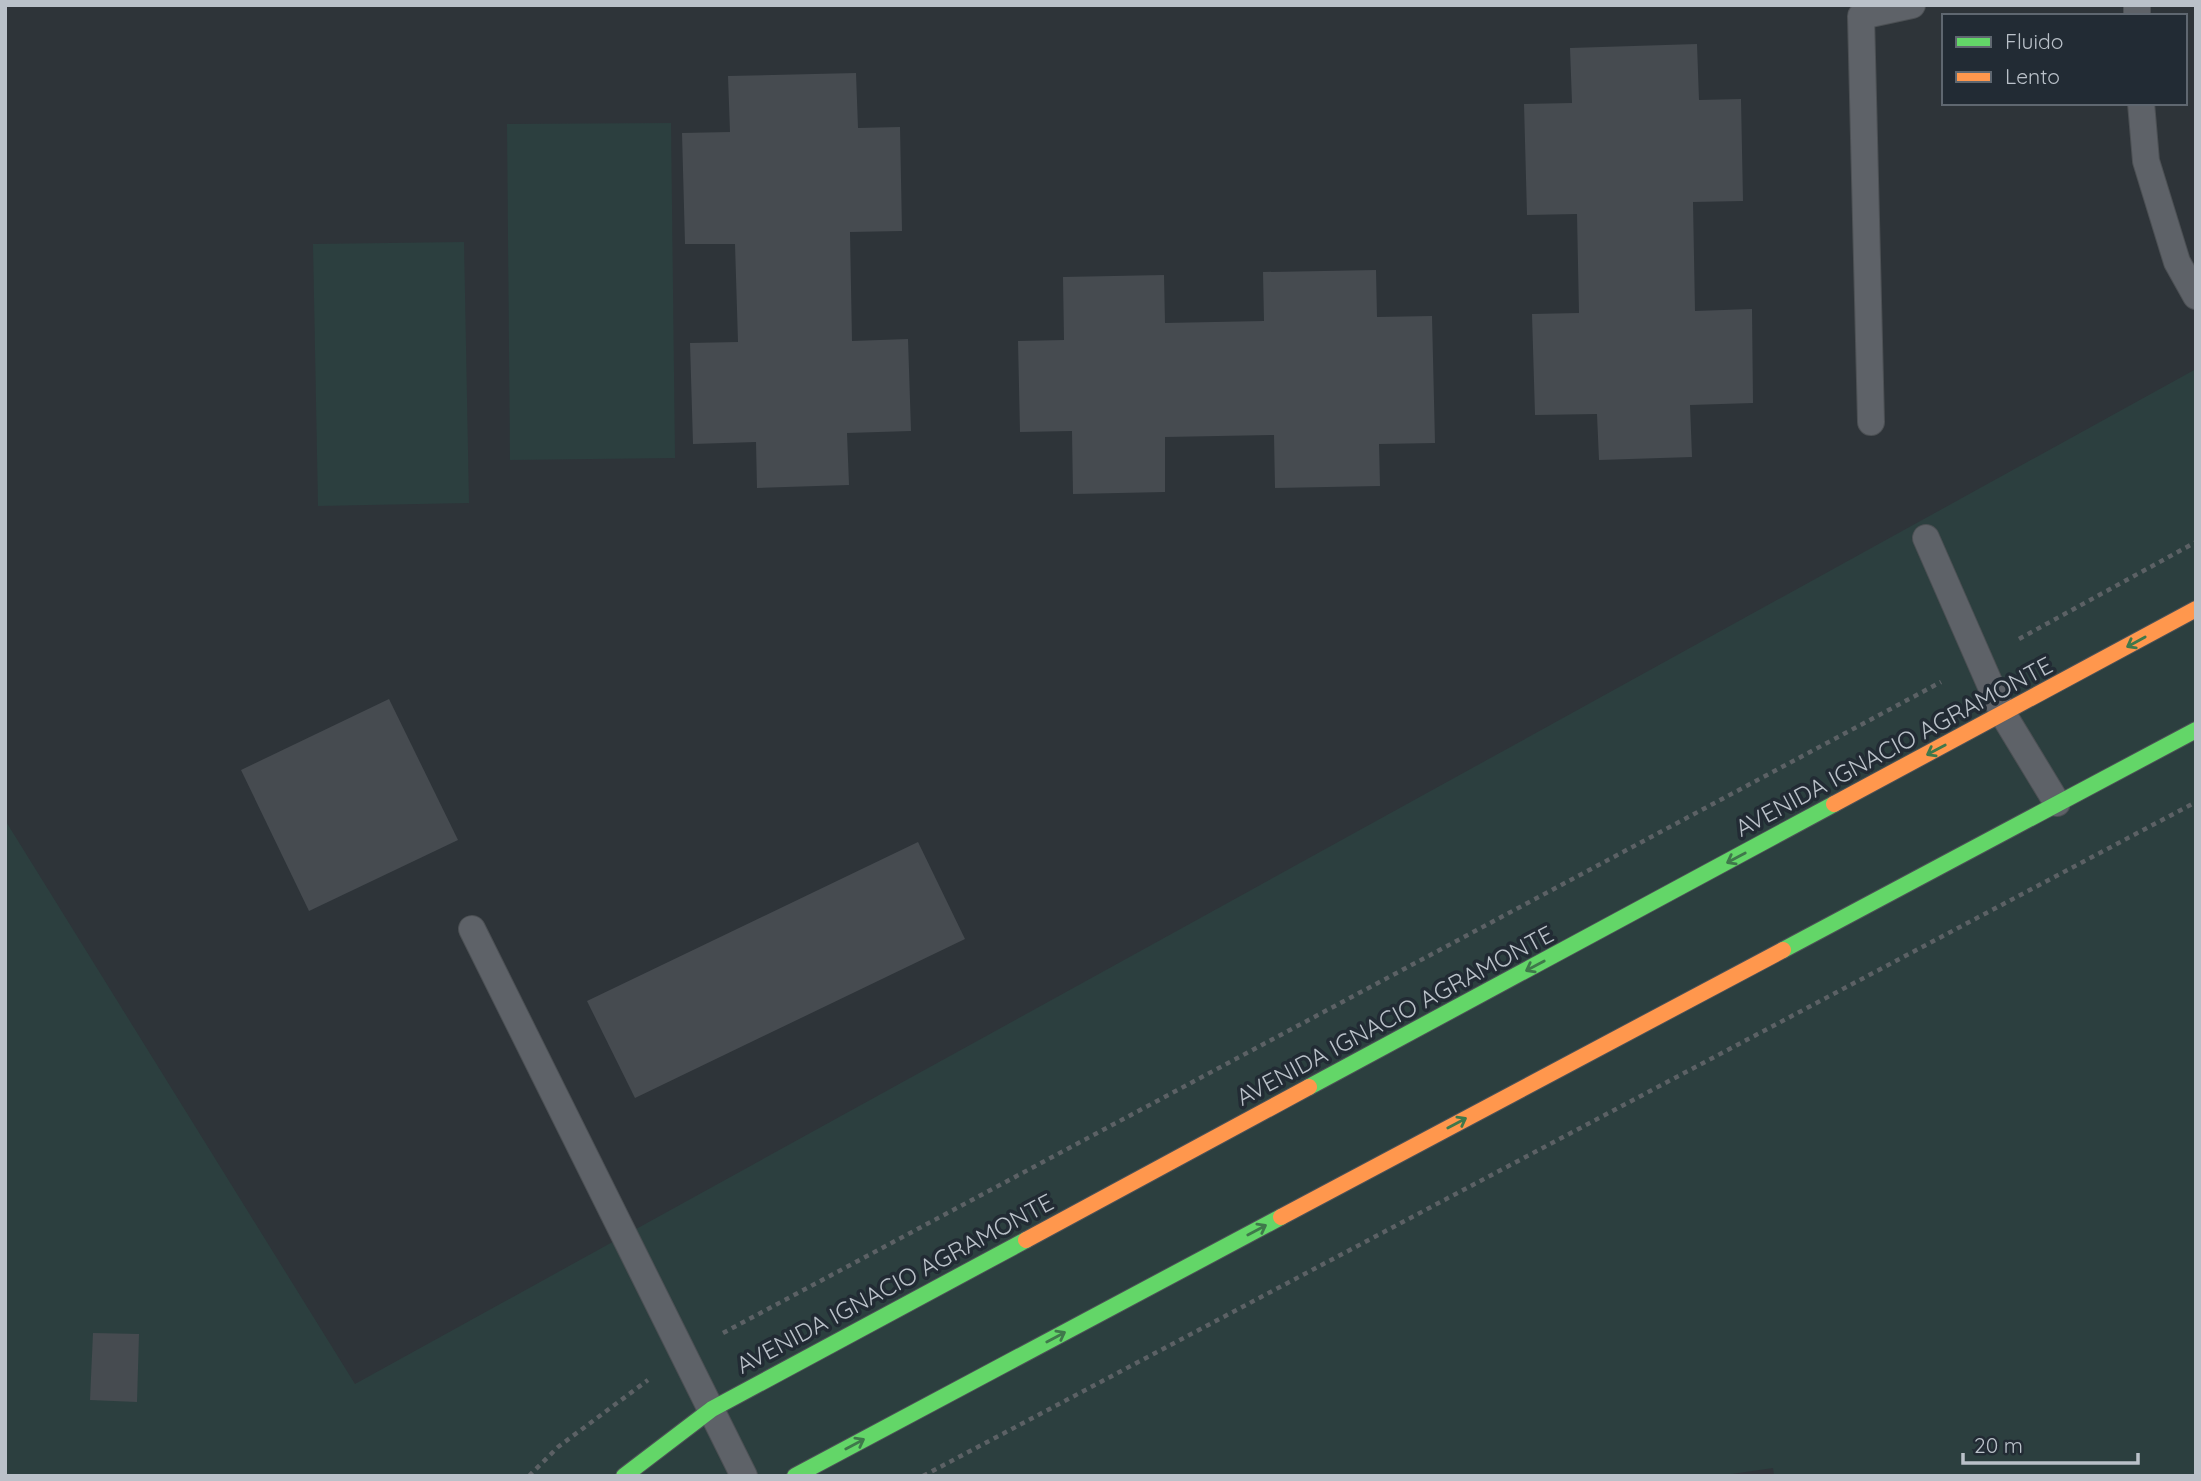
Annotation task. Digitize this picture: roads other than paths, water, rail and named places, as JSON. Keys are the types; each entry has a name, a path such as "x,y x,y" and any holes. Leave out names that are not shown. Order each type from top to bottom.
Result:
{"main road":[{"name":"AVENIDA IGNACIO AGRAMONTE","path":"624,1476 712,1409 2196,609"},
{"path":"795,1476 2196,730"}],"lane":[{"path":"1871,422 1861,16 1912,5"},
{"path":"2141,105 2146,161 2177,262 2196,296"},
{"path":"1926,538 2003,714 2057,803"},
{"path":"472,929 744,1476"}]}
